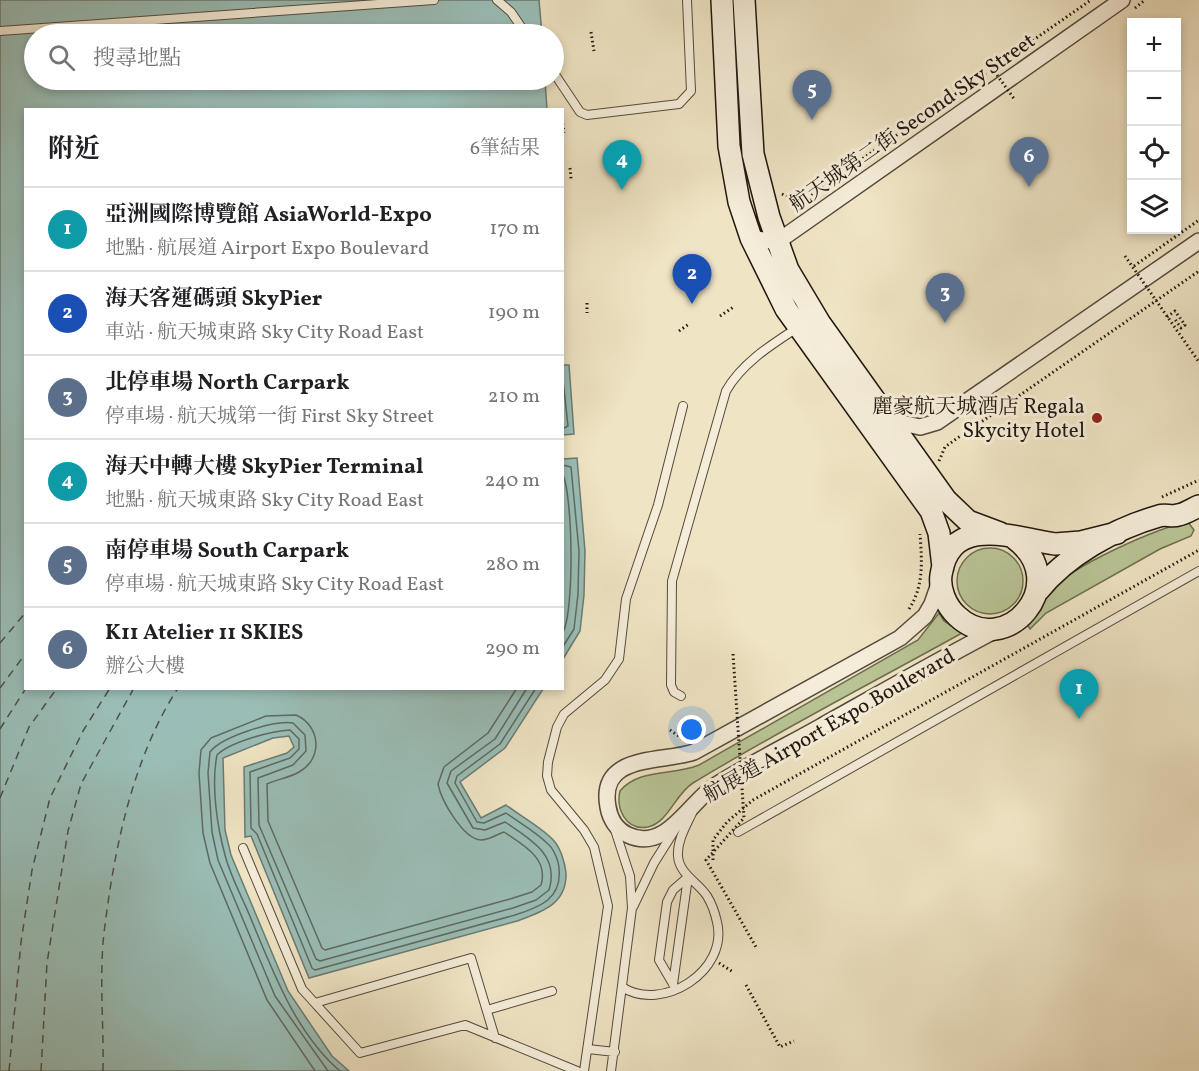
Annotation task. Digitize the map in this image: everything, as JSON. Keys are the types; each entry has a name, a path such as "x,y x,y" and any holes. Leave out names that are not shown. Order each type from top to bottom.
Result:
{"street":[{"path":"722,0 729,146 739,202 751,238 779,297 931,511 941,544 942,573"},
{"path":"744,0 749,121 753,154 777,242 788,270 805,300 888,420 953,508 968,521 1007,535 1032,555 1039,579 1038,591"},
{"name":"航天城第二街 Second Sky Street","path":"777,242 1122,0"},
{"path":"751,238 777,242"},
{"path":"888,420 920,427 938,422 1199,241"},
{"name":"航展道 Airport Expo Boulevard","path":"1117,533 1066,543 986,532 963,539 954,547 942,573 933,604 925,616 891,644 694,752 673,758 634,762 621,769 614,776 607,794 612,820 630,836 652,839 665,833 692,805 717,784 1024,615 1051,574 1076,555 1117,533 1159,507 1199,492"},
{"name":"航展道 Airport Expo Boulevard","path":"1159,507 1176,516 1199,506"},
{"name":"航展道 Airport Expo Boulevard","path":"942,573 945,600 958,618 978,628 1000,628"}],"lane":[{"path":"98,24 434,0"},
{"path":"497,0 511,12 519,24"},
{"path":"564,88 580,112 587,115 679,104 691,91 687,0"},
{"path":"0,31 24,29"},
{"path":"681,696 674,692 671,685 672,581 726,391 735,376 747,364 799,327"},
{"path":"584,1071 608,906 590,839 560,803 549,784 548,762 554,735 564,714 605,680 619,659 626,599 658,505 683,406"},
{"path":"738,832 1199,571"},
{"path":"632,908 654,863 692,805"},
{"path":"622,987 645,997 672,988 708,964 715,949 718,925 713,909 707,896 688,877 678,856 679,843 692,805"},
{"path":"611,1071 632,908 630,876 612,820"},
{"path":"243,848 302,989 360,1053 465,1025 577,1071"},
{"path":"672,988 659,960 667,902 674,890 688,877"},
{"path":"672,988 688,877"},
{"path":"315,1003 471,958 495,1038"},
{"path":"487,1010 552,991"},
{"path":"588,1049 615,1052"}],"path":[{"name":"航天城第二街 Second Sky Street","path":"795,200 806,198 1091,0"},
{"path":"591,32 594,51"},
{"path":"989,64 1015,100"},
{"path":"570,168 571,180"},
{"path":"1125,256 1199,362"},
{"path":"941,468 938,462 940,453 952,441 1199,272"},
{"path":"587,303 587,313"},
{"path":"720,316 735,306"},
{"path":"1167,317 1175,311 1185,325 1181,328 1174,318"},
{"path":"679,331 689,324"},
{"path":"958,410 970,429"},
{"path":"1159,507 1199,480"},
{"name":"航展道 Airport Expo Boulevard","path":"713,860 713,840 727,822 753,800 1199,550"},
{"path":"733,654 744,818 706,860 756,947"},
{"path":"746,985 780,1047 794,1041"}],"green space":[{"path":"1188,522 1194,530 1191,536 1160,549 1046,613 1030,629 1028,626 1051,590 1076,571 1137,539"},
{"path":"983,548 997,548 1009,553 1018,562 1023,581 1021,594 1014,605 997,614 983,614 971,609 962,600 957,588 957,574 962,562 971,553"},
{"path":"939,613 944,621 962,633 793,725 693,783 681,794 667,814 655,824 640,827 628,822 624,817 619,798 620,791 628,784 646,776 699,765 918,640"}],"water":[{"path":"0,0 539,0 541,24 24,24 24,90 546,90 547,108 24,108 24,690 542,690 505,748 460,782 481,818 506,805 551,837 559,849 566,873 565,884 558,899 535,914 517,921 309,978 251,836 245,837 244,767 287,753 294,747 289,736 273,738 223,758 225,830 231,855 288,991 332,1056 349,1071 0,1071"},
{"path":"564,365 569,365 574,434 564,435"},
{"path":"577,458 585,551 580,631 564,657 564,459"}],"ferry route":[{"path":"0,643 24,614"},
{"path":"0,688 24,656"},
{"path":"0,729 25,690"},
{"path":"0,798 29,727 56,690"},
{"path":"9,1071 21,942 32,870 50,798 83,731 109,690"},
{"path":"41,1071 47,963 68,831 81,784 133,690"},
{"path":"103,1071 103,950 113,870 127,806 137,775 148,745 177,690"}],"place":[{"name":"南停車場 South Carpark","path":"812,120"},
{"name":"K11 Atelier 11 SKIES","path":"1029,187"},
{"name":"海天中轉大樓 SkyPier Terminal","path":"622,190"},
{"name":"海天客運碼頭 SkyPier","path":"692,304"},
{"name":"北停車場 North Carpark","path":"945,323"},
{"name":"麗豪航天城酒店 Regala Skycity Hotel","path":"1097,418"},
{"name":"亞洲國際博覽館 AsiaWorld-Expo","path":"1079,719"}]}
